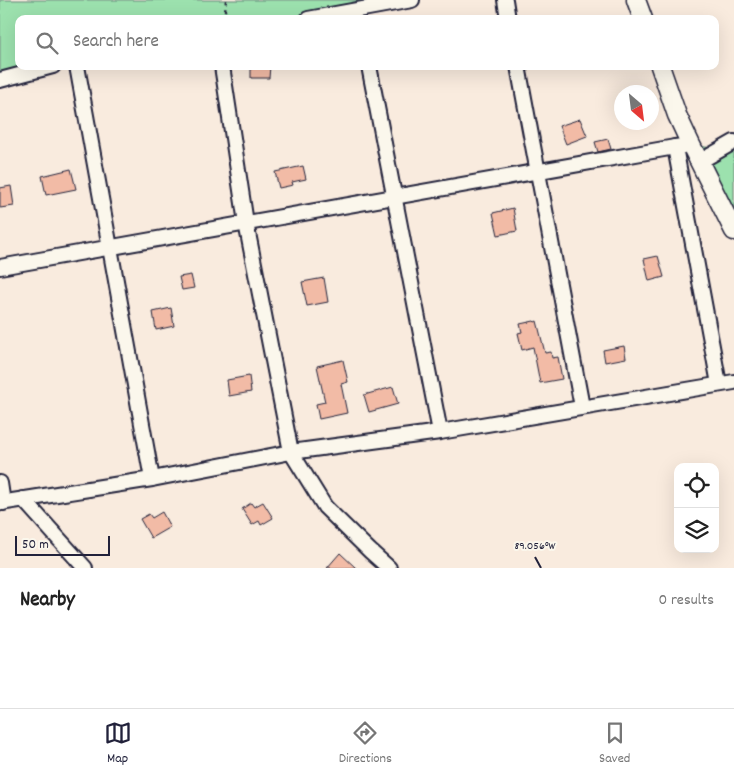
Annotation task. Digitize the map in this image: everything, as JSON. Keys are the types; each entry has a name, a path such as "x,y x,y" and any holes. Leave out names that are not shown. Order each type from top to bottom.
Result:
{"main road":[{"path":"636,0 641,15"},
{"path":"661,70 677,115 683,146 699,162 734,231"}],"street":[{"path":"360,14 412,0"},
{"path":"505,0 507,15"},
{"path":"0,80 38,70"},
{"path":"78,70 152,479"},
{"path":"223,70 246,223 291,452 325,507 388,568"},
{"path":"370,70 440,432"},
{"path":"519,70 582,408"},
{"path":"699,162 734,142"},
{"path":"0,267 683,146 719,384"},
{"path":"0,483 2,503 152,479 291,452 440,432 734,382"},
{"path":"22,499 85,568"}],"path":[{"path":"224,15 226,0"}],"green space":[{"path":"0,0 412,0 330,15 15,15 15,70 21,70 0,74"},
{"path":"691,145 734,151 734,231"}],"building":[{"path":"251,70 270,70 269,78 251,78"},
{"path":"580,119 587,136 566,144 559,126"},
{"path":"608,139 611,149 598,152 595,142"},
{"path":"303,166 306,179 292,182 293,185 279,188 275,172"},
{"path":"71,169 76,189 46,195 42,176"},
{"path":"11,186 14,206 0,208 0,188"},
{"path":"513,208 517,231 498,235 493,213"},
{"path":"658,256 664,277 649,281 644,259"},
{"path":"191,275 194,288 182,290 179,277"},
{"path":"324,278 328,302 307,306 302,282"},
{"path":"171,308 174,326 156,330 153,312"},
{"path":"537,321 545,353 551,352 552,358 558,357 562,379 540,383 533,347 522,350 518,333 522,332 520,324"},
{"path":"624,346 626,358 605,362 603,350"},
{"path":"343,360 348,382 341,384 347,413 319,419 316,404 325,402 317,366"},
{"path":"249,376 251,392 229,396 227,380"},
{"path":"393,387 398,404 369,412 364,395"},
{"path":"263,502 273,518 261,525 259,521 252,525 242,509 251,503 254,507"},
{"path":"162,512 170,527 151,538 140,519 149,514 152,518"},
{"path":"340,553 356,568 327,568"}]}
